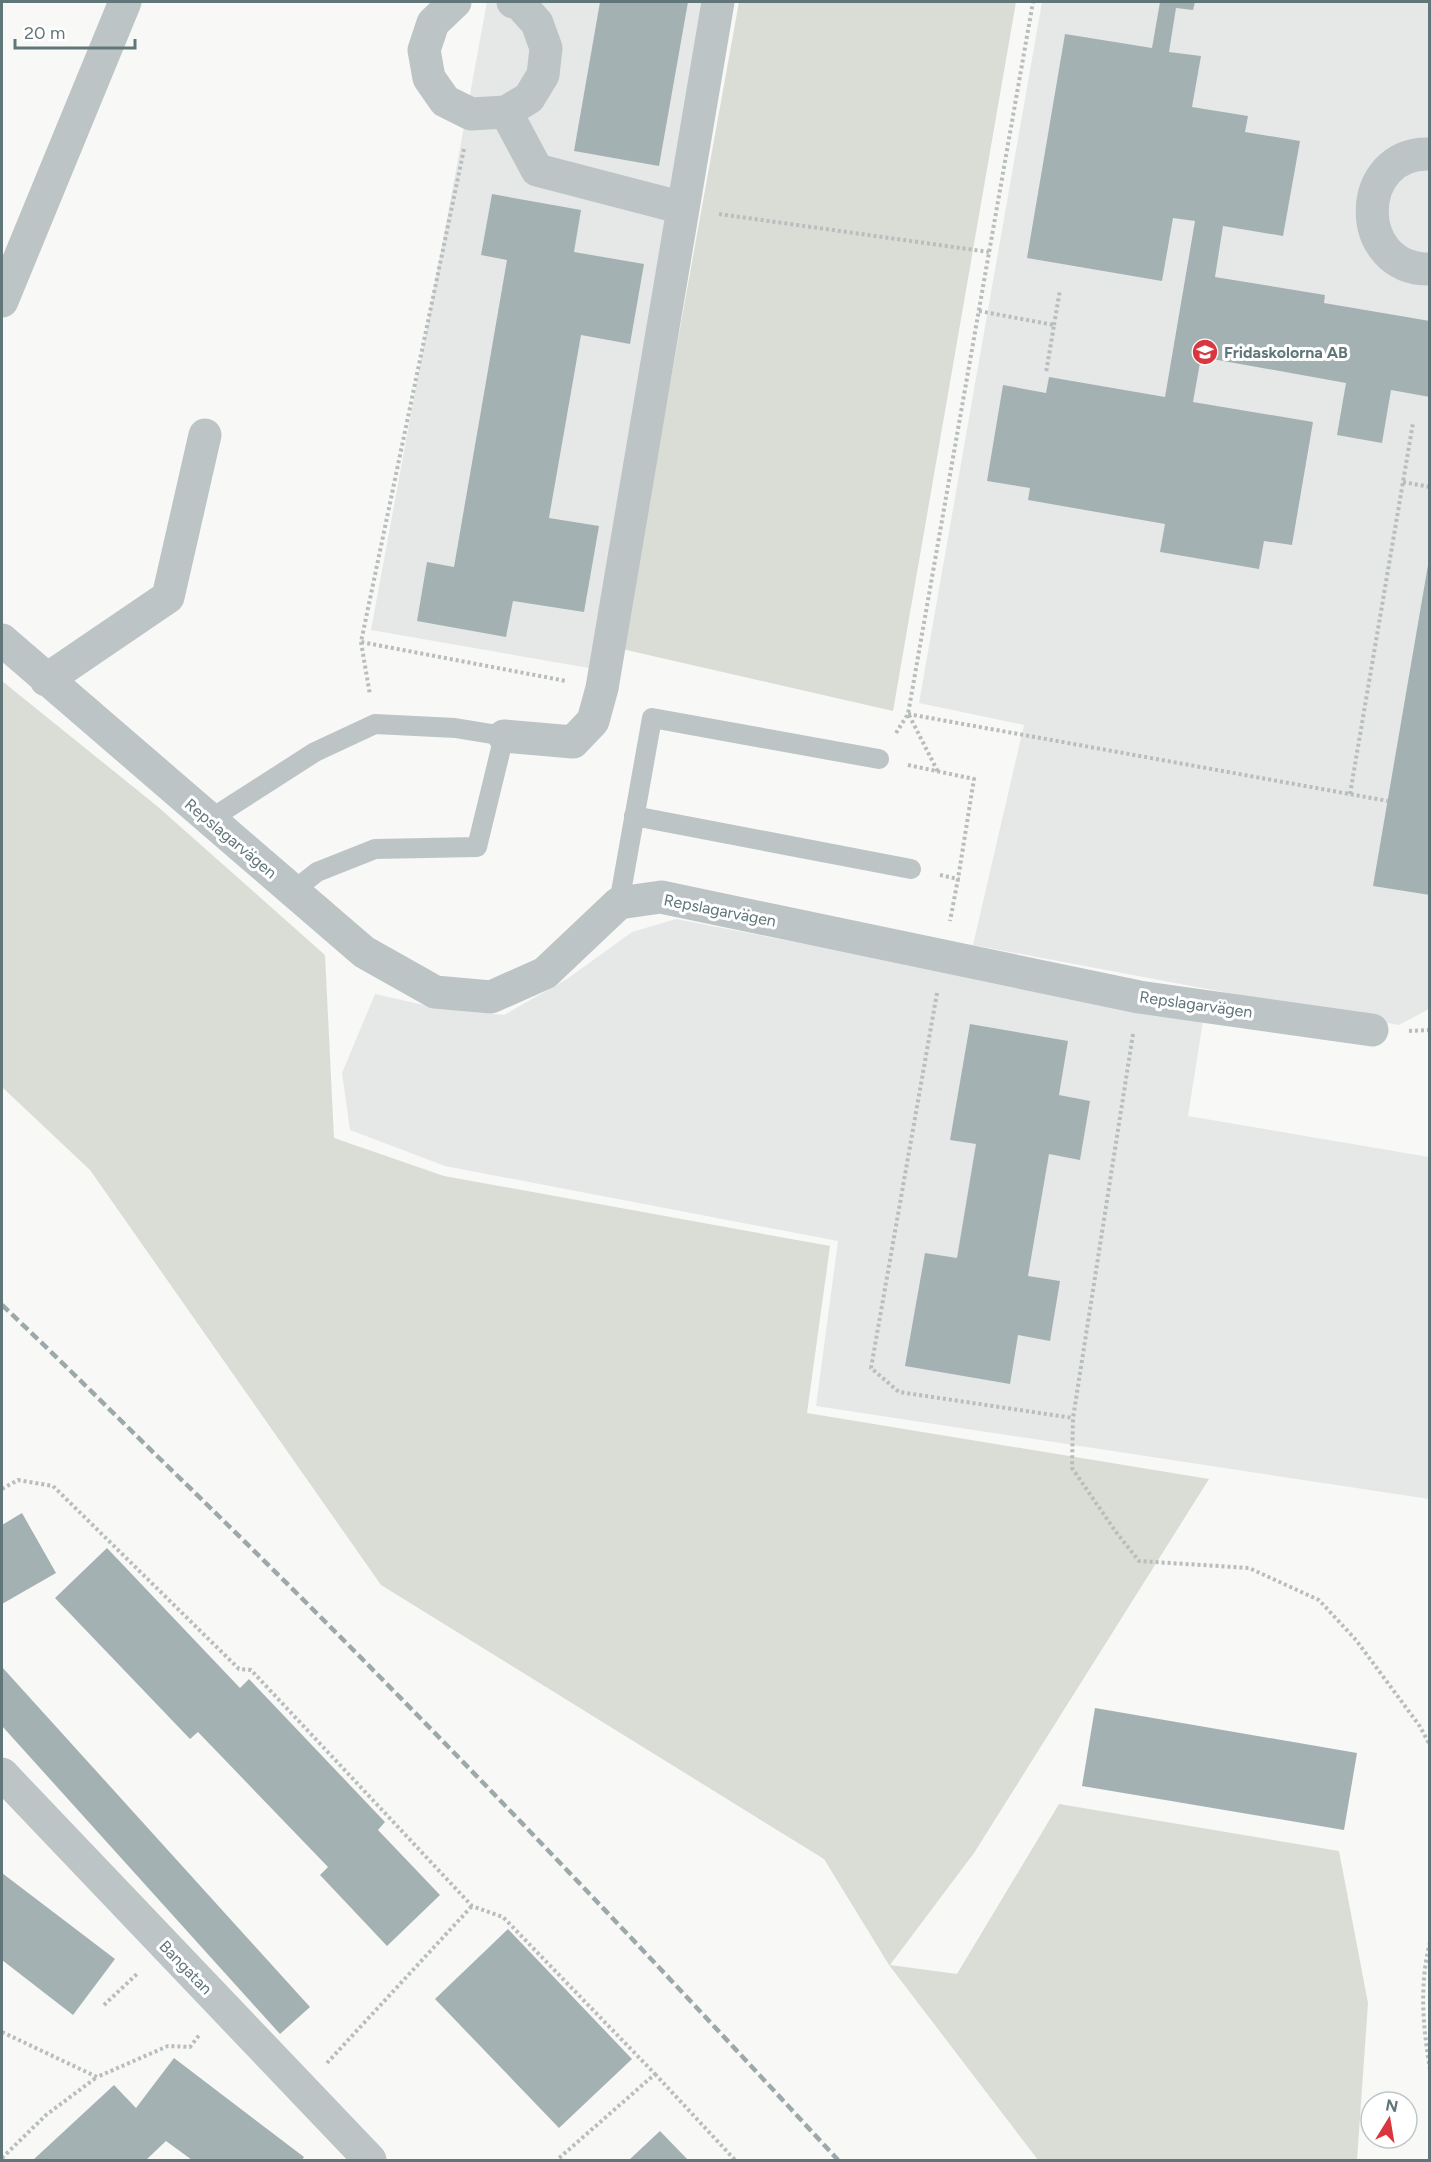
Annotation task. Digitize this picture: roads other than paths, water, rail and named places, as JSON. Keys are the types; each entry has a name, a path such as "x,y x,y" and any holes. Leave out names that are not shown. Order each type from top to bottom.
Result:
{"street":[{"path":"2,301 125,2"},
{"path":"453,2 433,23 424,50 429,78 446,101 471,114 506,112 529,98 543,75 546,48 537,23 518,2"},
{"path":"504,736 573,742 593,721 602,688 718,2"},
{"path":"506,112 537,170 683,208"},
{"path":"1430,154 1407,158 1392,167 1379,181 1372,198 1371,216 1375,234 1385,250 1400,262 1419,270 1430,269"},
{"path":"46,680 168,597 205,435"},
{"name":"Repslagarvägen","path":"2,640 364,952 435,992 491,997 545,973 619,903 661,897 1139,997 1372,1030"},
{"name":"Bangatan","path":"2,1774 370,2160"}],"lane":[{"path":"619,903 652,718 879,759"},
{"path":"209,820 315,752 375,724 454,728 504,736 477,848 375,849 317,872 293,891"},
{"path":"634,816 911,869"}],"railway":[{"path":"2,1305 245,1542 417,1715 587,1892 838,2160"}],"place":[{"name":"Fridaskolorna AB","path":"1205,352"}]}
